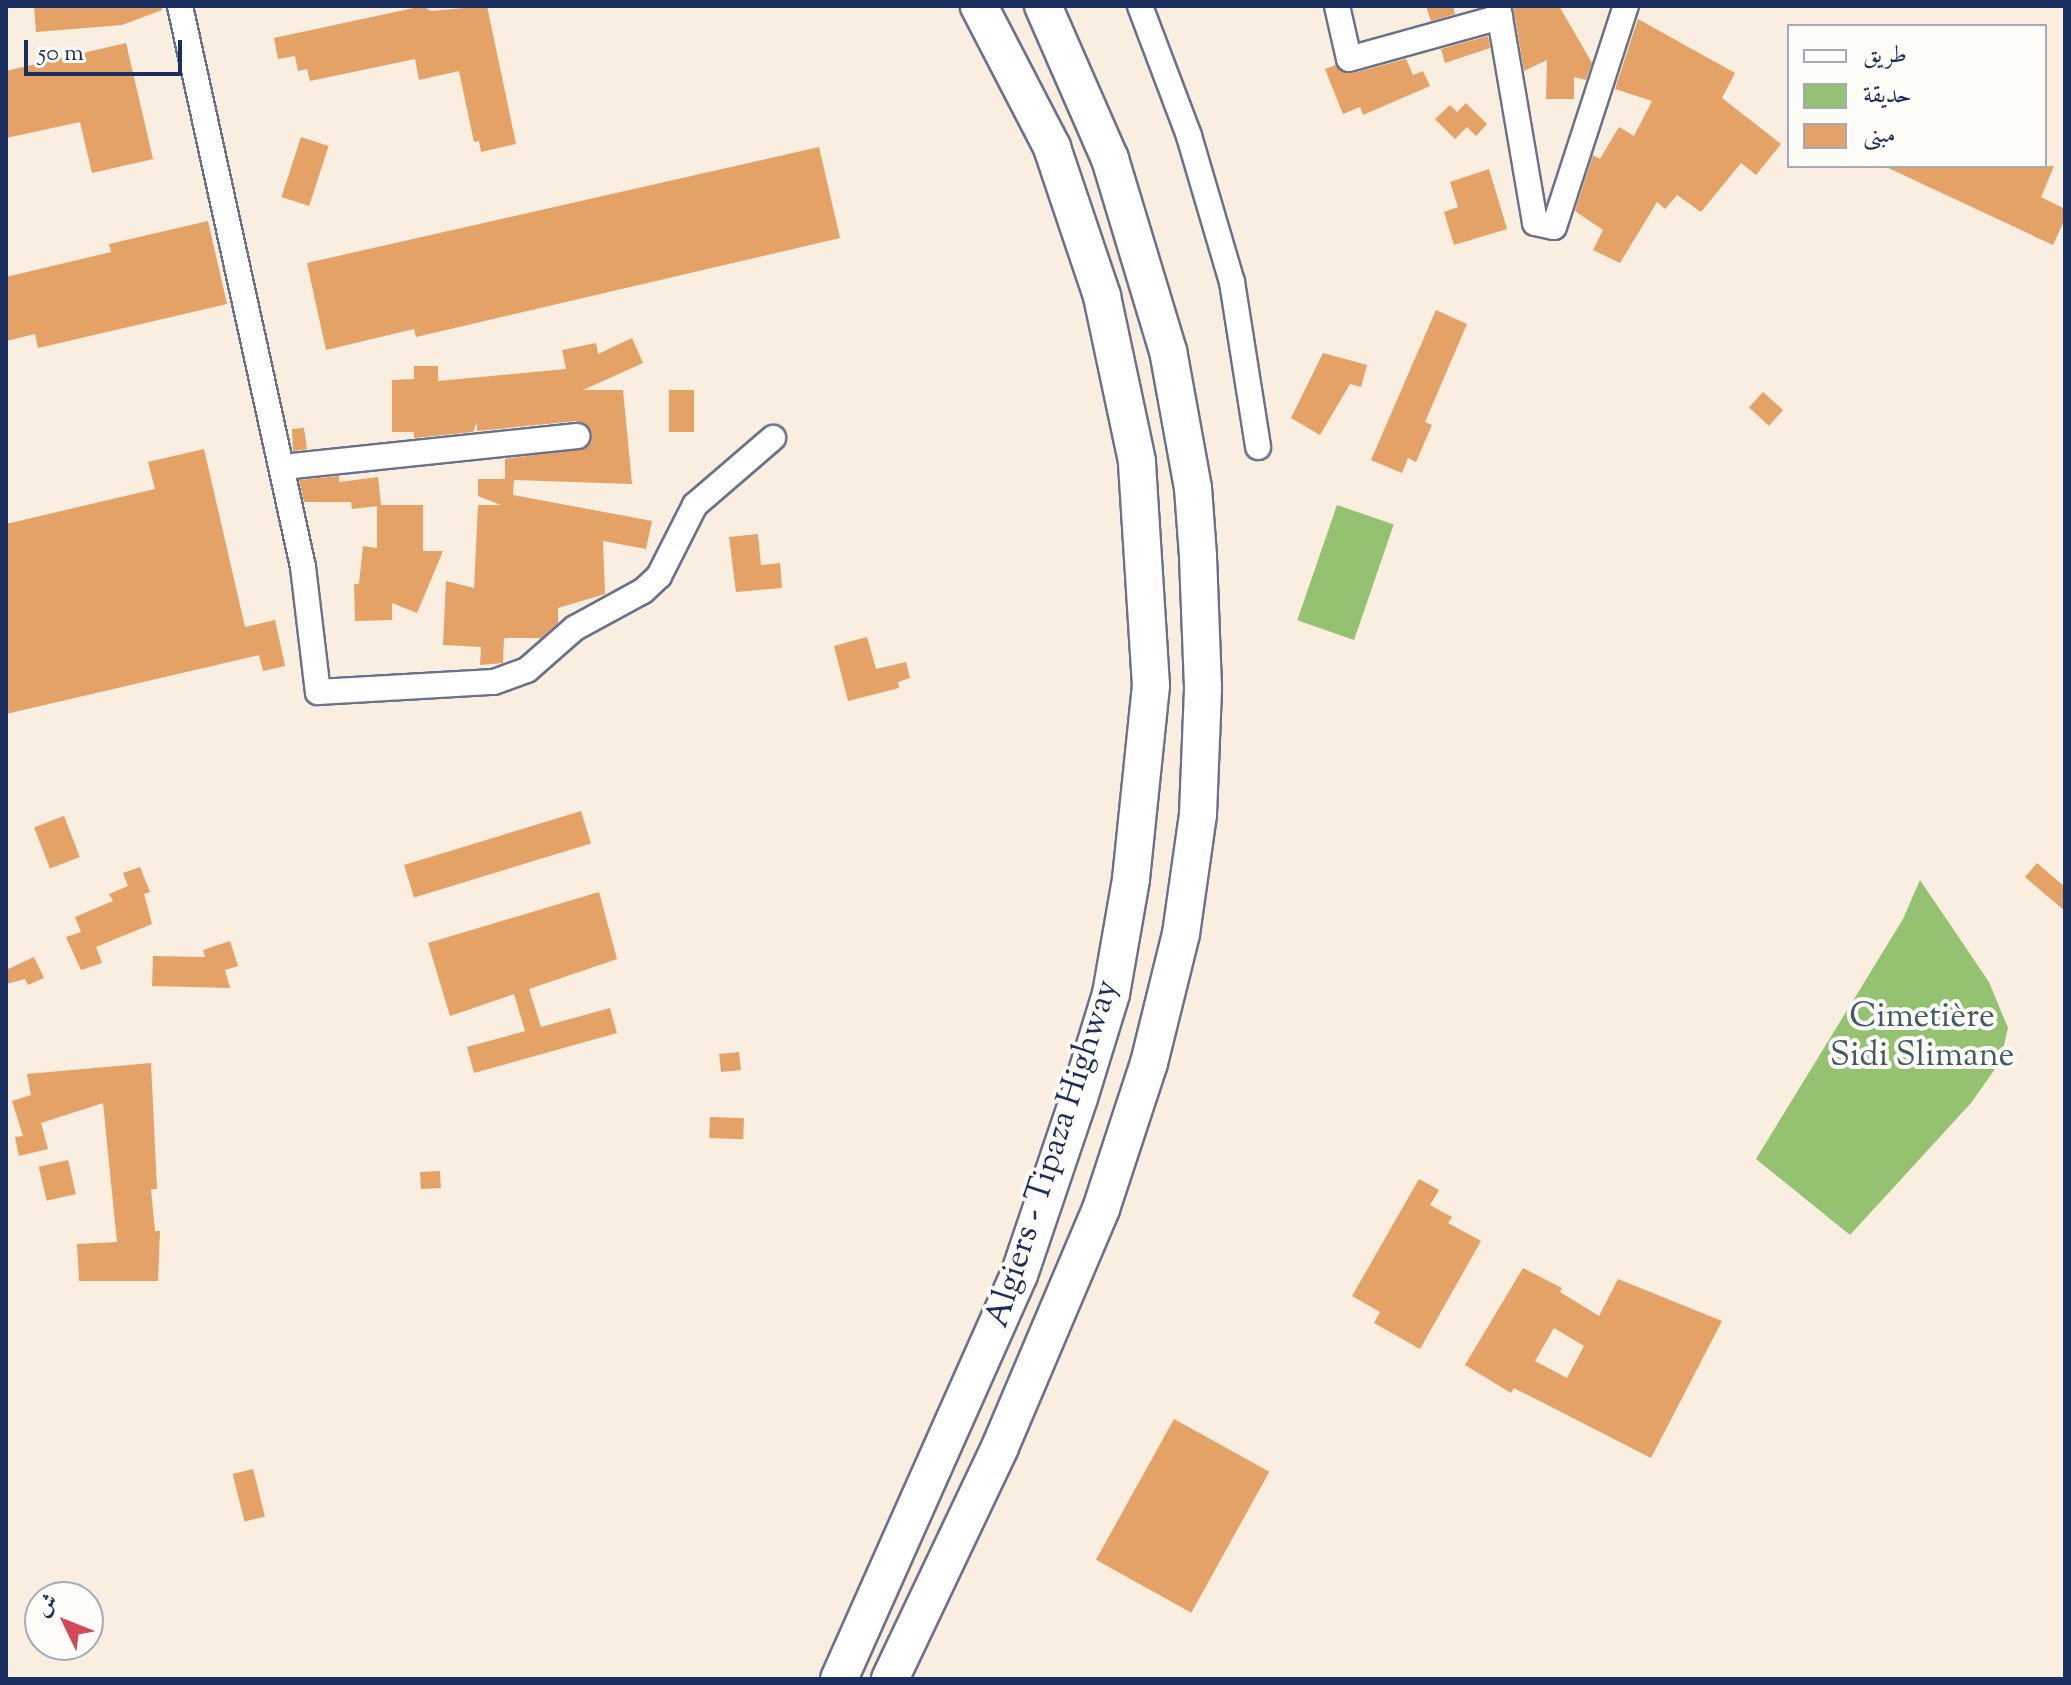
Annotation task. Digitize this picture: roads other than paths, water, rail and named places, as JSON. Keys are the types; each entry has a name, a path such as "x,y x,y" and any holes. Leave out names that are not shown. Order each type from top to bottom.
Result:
{"highway":[{"name":"Algiers - Tipaza Highway","path":"839,1679 1019,1275 1079,1098 1111,994 1129,893 1151,686 1137,461 1102,296 1052,147 979,6"},
{"name":"Algiers - Tipaza Highway","path":"890,1679 1000,1447 1101,1209 1149,1063 1181,934 1198,814 1203,687 1198,556 1193,488 1168,351 1110,159 1043,6"}],"street":[{"path":"180,6 283,467 303,567 318,692 476,684 527,670 575,628 643,591 673,554 695,505 773,438"},
{"path":"1140,6 1170,79 1232,282 1258,447"},
{"path":"1337,6 1349,59 1499,12 1535,223 1554,227 1626,6"},
{"path":"283,467 577,436"}],"park label":[{"name":"Cimetière Sidi Slimane","path":"1922,1036"}]}
